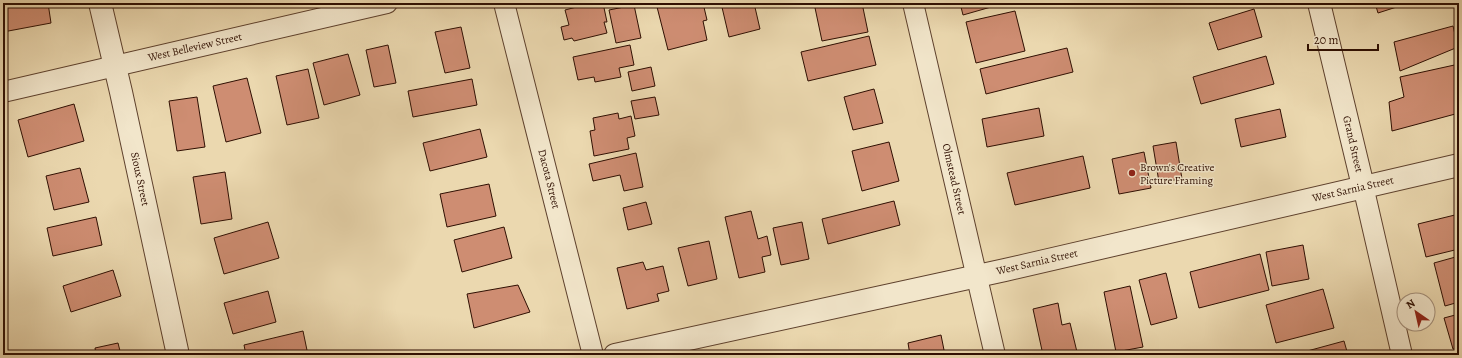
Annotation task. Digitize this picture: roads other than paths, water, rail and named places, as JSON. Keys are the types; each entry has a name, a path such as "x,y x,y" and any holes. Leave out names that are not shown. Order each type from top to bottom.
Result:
{"street":[{"name":"Sioux Street","path":"100,3 115,65 178,355"},
{"name":"West Belleview Street","path":"3,92 387,3"},
{"name":"Dacota Street","path":"504,3 593,355"},
{"name":"Olmstead Street","path":"912,3 995,355"},
{"name":"Grand Street","path":"1320,3 1402,355"},
{"name":"West Sarnia Street","path":"615,355 976,276 1459,165"}],"place":[{"name":"Brown's Creative Picture Framing","path":"1132,173"}]}
